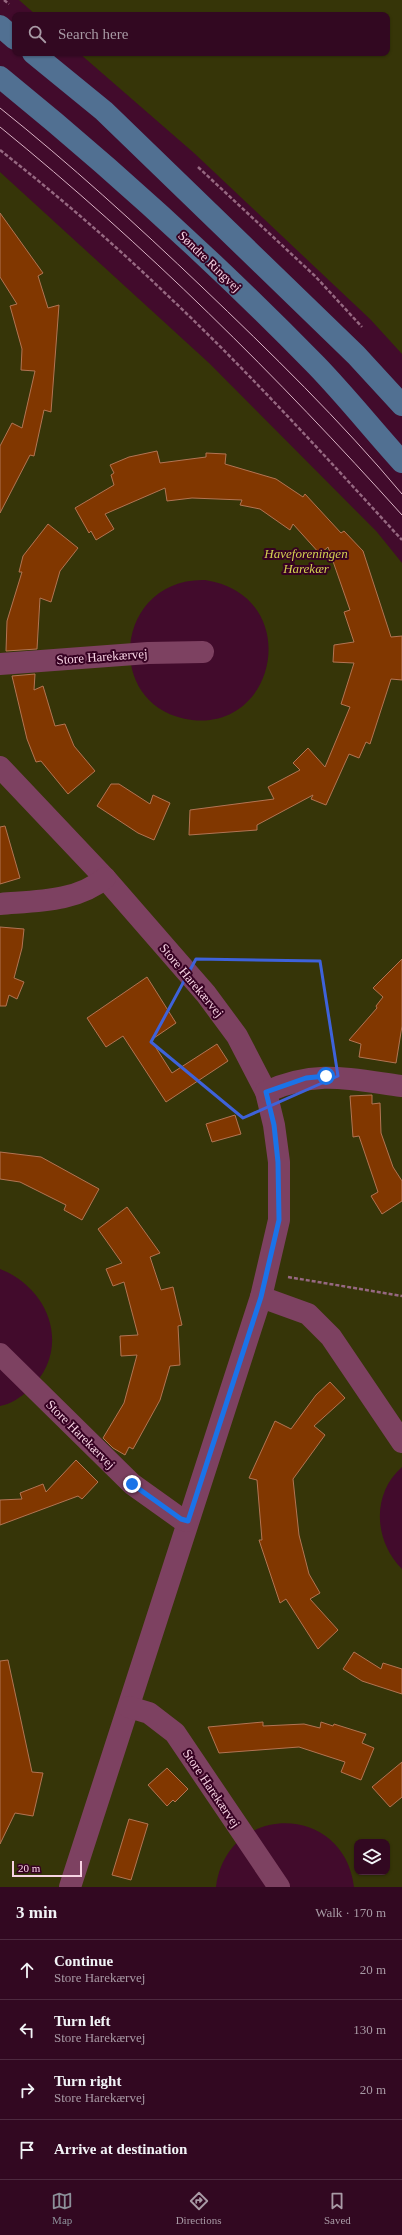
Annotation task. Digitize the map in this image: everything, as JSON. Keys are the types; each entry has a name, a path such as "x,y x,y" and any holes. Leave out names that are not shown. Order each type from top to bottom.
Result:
{"main road":[{"path":"0,26 12,36"},
{"path":"37,56 104,111 356,355 402,405"},
{"name":"Søndre Ringvej","path":"0,77 80,142 200,250 317,366 402,462"}],"street":[{"name":"Store Harekærvej","path":"0,664 148,653 203,652"},
{"name":"Store Harekærvej","path":"0,767 105,878 206,994 237,1036 266,1092 274,1125 278,1162 279,1220 261,1297 70,1887"},
{"path":"0,904 68,895 89,888 105,878"},
{"path":"266,1092 306,1078 326,1076 402,1086"},
{"path":"261,1297 308,1314 331,1337 402,1442"},
{"name":"Store Harekærvej","path":"0,1354 132,1484 181,1519 188,1521"},
{"name":"Store Harekærvej","path":"129,1707 149,1713 175,1734 279,1887"}],"path":[{"path":"0,150 40,182 166,293 302,431 402,540"},
{"path":"267,1273 402,1296"}],"highlighted area":[{"path":"196,959 320,961 338,1076 243,1118 151,1042"}],"green space":[{"path":"19,0 402,0 402,354 370,319 194,153 82,56 390,56 390,12 33,12"},
{"name":"Haveforeningen Harekær","path":"0,172 209,363 377,532 402,563 402,1467 392,1478 385,1490 381,1504 380,1518 386,1545 393,1558 402,1569 402,1887 354,1887 346,1859 330,1839 309,1827 285,1823 262,1827 241,1839 225,1859 216,1887 0,1887 0,1406 12,1402 23,1395 42,1374 50,1357 52,1339 50,1322 43,1306 32,1291 18,1278 0,1269","holes":["205,580 236,591 257,610 267,634 268,659 260,684 245,704 222,717 192,720 163,711 143,693 132,670 130,645 137,621 152,599 174,585"]}],"building":[{"path":"0,213 43,273 38,276 48,308 59,305 51,412 44,410 34,456 30,455 0,513 0,446 12,423 22,428 35,371 21,370 22,349 10,306 17,304 0,277"},
{"path":"157,451 160,463 206,457 206,453 226,454 225,464 276,479 303,497 305,494 341,533 344,531 363,551 391,637 402,636 402,680 391,679 370,744 366,742 359,758 349,754 326,805 311,799 313,795 257,825 257,830 189,835 190,810 274,799 268,787 300,770 293,763 308,748 325,767 350,707 341,704 354,663 333,662 334,645 354,642 344,612 350,610 328,547 320,554 293,524 290,530 260,509 240,505 242,500 192,498 167,501 165,488 105,514 114,529 96,540 91,531 89,533 75,508 114,485 111,475 114,473 110,465 129,457"},
{"path":"48,524 78,548 60,571 51,602 40,598 37,649 6,651 7,621 22,572 19,572 23,556"},
{"path":"35,674 34,690 43,686 55,726 65,724 74,746 95,771 68,794 41,761 36,762 27,739 12,676"},
{"path":"111,784 119,784 150,804 153,795 170,803 154,840 138,833 97,806"},
{"path":"5,826 20,878 0,884 0,827"},
{"path":"0,927 24,929 22,948 14,978 24,982 17,999 9,995 6,1006 0,1006"},
{"path":"402,959 402,1026 396,1063 359,1057 361,1044 349,1040 377,1008 376,1006 383,997 373,988"},
{"path":"147,977 176,1023 151,1040 172,1073 217,1044 228,1061 166,1102 123,1036 106,1047 87,1018"},
{"path":"372,1095 372,1104 380,1103 381,1133 393,1167 402,1181 402,1201 382,1214 371,1196 378,1192 359,1136 353,1137 350,1096"},
{"path":"235,1115 241,1134 212,1142 206,1124"},
{"path":"0,1152 41,1157 99,1189 82,1220 64,1210 66,1205 20,1182 0,1179"},
{"path":"127,1207 160,1253 150,1257 161,1290 173,1287 182,1325 178,1326 180,1365 170,1366 160,1400 133,1449 129,1447 125,1455 113,1448 103,1438 124,1403 137,1355 121,1356 120,1336 138,1335 124,1282 113,1286 106,1269 122,1263 98,1229"},
{"path":"330,1382 345,1398 314,1426 325,1435 293,1479 299,1535 309,1574 320,1593 310,1599 338,1630 318,1649 286,1599 280,1603 259,1540 262,1540 257,1480 249,1478 275,1421 291,1429 316,1395"},
{"path":"76,1460 98,1482 82,1499 78,1496 0,1525 0,1500 22,1499 20,1493 43,1484 46,1492"},
{"path":"354,1652 381,1669 383,1663 402,1669 402,1694 362,1681 343,1669"},
{"path":"8,1660 32,1772 43,1773 33,1816 15,1813 0,1844 0,1661"},
{"path":"263,1722 263,1726 304,1724 320,1728 321,1722 333,1726 334,1724 366,1734 362,1743 374,1748 361,1780 341,1772 345,1762 299,1747 219,1753 208,1727"},
{"path":"402,1762 402,1797 390,1807 372,1787"},
{"path":"167,1768 188,1789 175,1802 173,1800 167,1806 148,1785"},
{"path":"129,1819 148,1824 131,1880 112,1875"}],"tram line":[{"path":"0,108 103,195 228,312 355,440 402,494"},
{"path":"0,127 106,218 208,313 307,412 402,515"}],"route":[{"path":"132,1484 181,1519 188,1521 261,1297 279,1220 278,1162 274,1125 266,1092 283,1084 306,1078 326,1076"}]}
